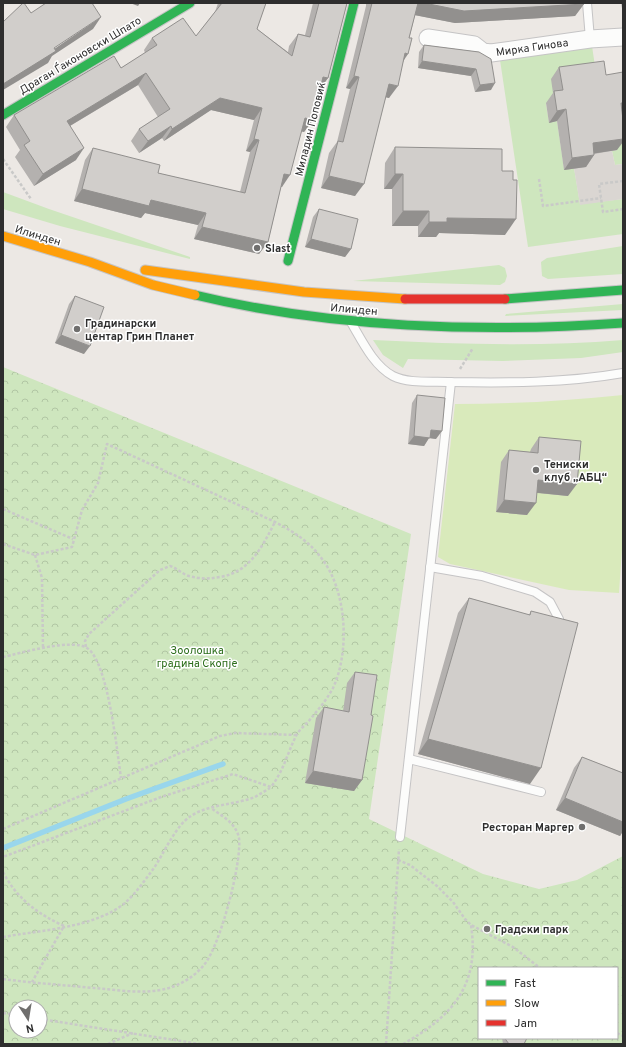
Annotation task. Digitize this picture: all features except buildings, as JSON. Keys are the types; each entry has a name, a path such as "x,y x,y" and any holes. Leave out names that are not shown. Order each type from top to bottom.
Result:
{"street":[{"name":"Драган Ѓаконовски Шпато","path":"3,115 190,3"},
{"name":"Миладин Поповиќ","path":"288,261 354,3"},
{"name":"Мирка Гинова","path":"428,38 474,45 483,52 491,53 590,39 623,37"},
{"name":"Илинден","path":"3,236 90,262 153,285 235,305 311,317 350,321 486,327 567,327 623,323"},
{"name":"Илинден","path":"90,262 293,290 357,297 440,301 520,299 554,298 623,290"}],"lane":[{"path":"587,3 590,39"},
{"path":"350,321 379,364 392,376 408,380 451,382 545,381 623,372"},
{"path":"400,836 451,382"},
{"path":"430,567 482,576 535,592 550,602 559,619"},
{"path":"409,759 541,792"}],"path":[{"path":"3,159 31,199"},
{"path":"539,179 542,206 601,198"},
{"path":"623,181 599,184 603,212 623,209"},
{"path":"451,382 486,327"},
{"path":"3,544 35,555 72,547 82,510 98,483 107,444 275,522 301,537 324,561 337,592 344,618 345,631 342,657 334,686 324,703 296,735 285,765 271,787 254,797 210,808 190,816 183,823 154,867 125,902 95,919 3,937"},
{"path":"3,509 73,539"},
{"path":"121,778 99,663 86,647 85,641 89,634 160,570 170,566 190,576 208,579 226,576 242,570 252,560 275,522"},
{"path":"35,555 42,578 43,648"},
{"path":"3,657 68,644 86,647"},
{"path":"3,829 220,736 235,733 296,735"},
{"path":"3,857 161,797 233,774 271,787"},
{"path":"3,979 130,992 152,992 169,988 183,982 204,965 218,938 233,884 239,853 239,837 233,825 210,808"},
{"path":"386,1044 400,836"},
{"path":"398,860 410,865 437,886 453,902 471,925 513,947 539,967"},
{"path":"3,872 17,893 31,908 64,926"},
{"path":"403,1044 431,1025 461,995 467,982 473,961 471,925"},
{"path":"32,982 64,926"},
{"path":"48,1020 200,1044"},
{"path":"108,1044 134,1033"}],"green space":[{"path":"592,46 596,73 554,102 546,104 549,122 557,121 564,169 574,168 580,204 623,199 623,234 528,247 500,60"},
{"path":"623,114 623,164 615,165 612,151 617,150 612,115"},
{"path":"3,192 190,257 190,259 60,226 3,209"},
{"path":"623,246 623,274 548,279 542,276 541,262 547,258"},
{"path":"499,265 505,268 507,276 505,282 500,285 353,281"},
{"path":"623,304 623,310 505,316 506,314"},
{"path":"373,340 467,344 561,344 623,340 623,352 581,358 503,361 408,359 403,368 383,355"},
{"name":"Зоолошка градина Скопје","path":"3,367 411,534 369,819 483,874 539,889 577,880 623,856 623,1044 3,1044"},
{"name":"Тениски клуб „АБЦ“","path":"623,395 623,535 619,593 569,590 450,564 438,557 455,404 539,402"}],"shaded area":[{"path":"612,151 615,165 623,164 623,199 580,205 574,168 584,155"}],"waterway":[{"path":"3,848 126,799 223,764"}],"traffic: fast":[{"path":"3,115 190,3"},
{"path":"288,261 354,3"},
{"path":"505,299 623,290"},
{"path":"195,295 300,315 408,325 517,327 623,323"}],"traffic: slow":[{"path":"3,236 90,262 153,285 195,295"},
{"path":"145,270 304,292 405,299"}],"traffic: jam":[{"path":"405,299 505,299"}],"place":[{"name":"Slast","path":"257,248"},
{"name":"Градинарски центар Грин Планет","path":"77,329"},
{"name":"Тениски клуб „АБЦ“","path":"536,470"},
{"name":"Ресторан Маргер","path":"582,827"},
{"name":"Градски парк","path":"487,929"}]}
